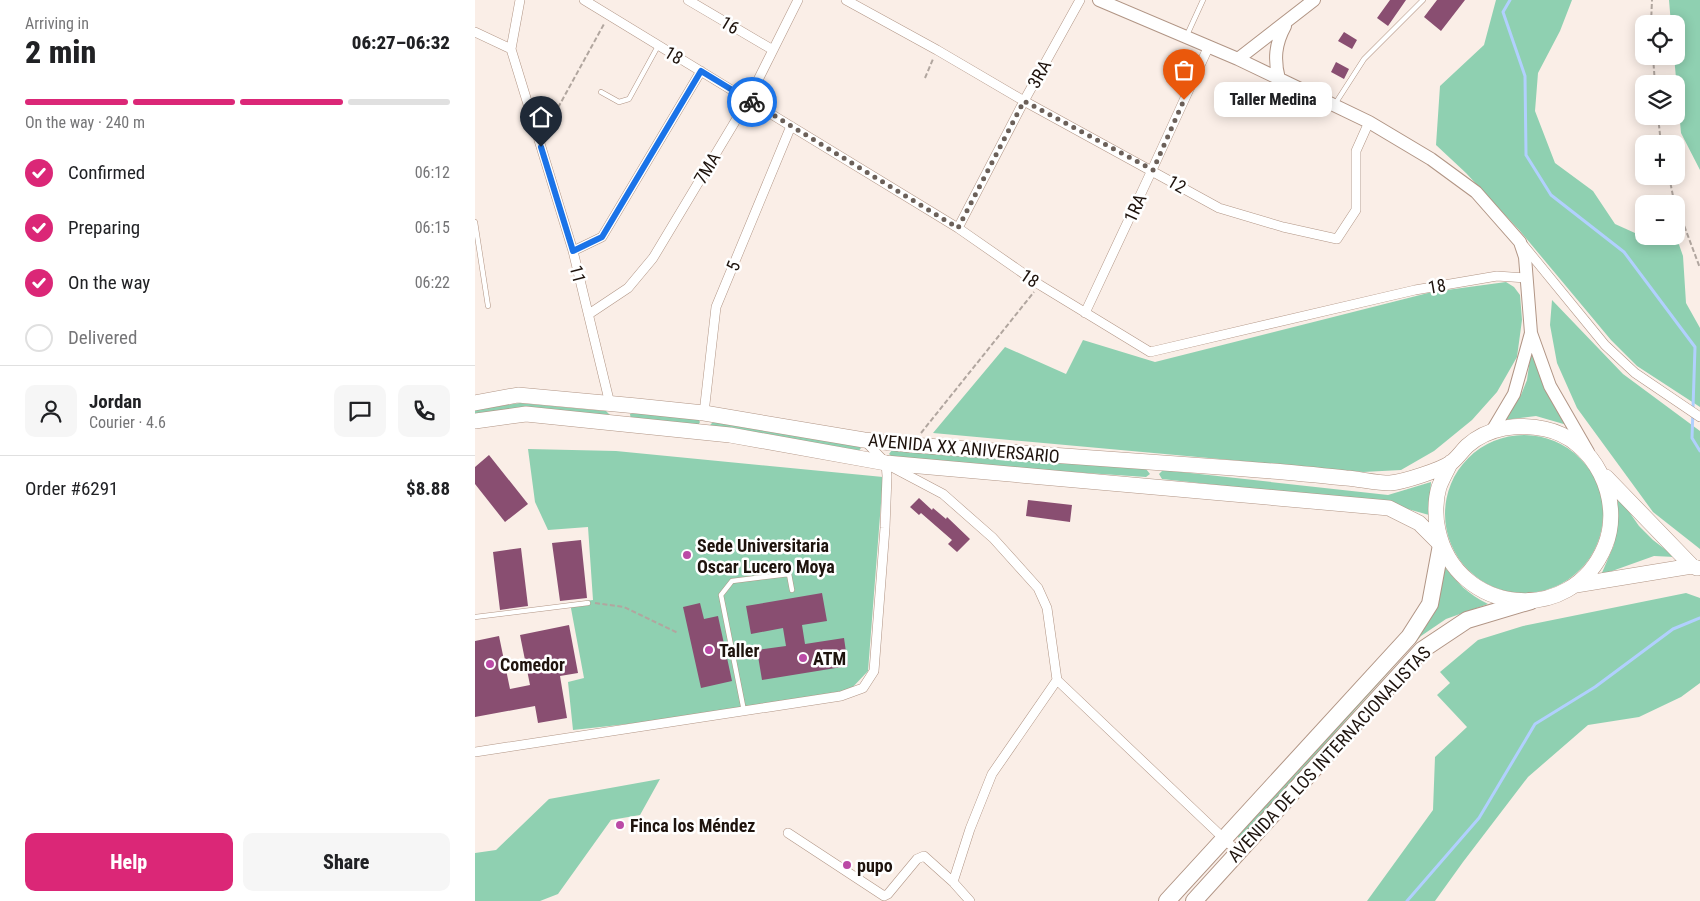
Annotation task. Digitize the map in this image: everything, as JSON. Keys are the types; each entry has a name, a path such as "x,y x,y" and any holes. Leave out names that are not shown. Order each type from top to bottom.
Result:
{"highway":[{"name":"AVENIDA DE LOS INTERNACIONALISTAS","path":"1167,901 1409,637 1430,604 1441,545"},
{"name":"AVENIDA DE LOS INTERNACIONALISTAS","path":"1193,901 1422,650 1467,620 1531,601"}],"main road":[{"path":"1099,0 1186,36 1208,48 1238,59 1369,122 1431,159 1475,192 1520,242 1525,257 1531,333 1550,386 1597,466 1609,495 1611,520 1606,545 1594,567 1576,584 1554,596 1531,601 1503,599 1477,588 1455,570 1441,545 1435,517 1439,488 1451,462 1469,444 1492,431 1519,426 1547,429 1573,441 1597,466 1696,567"},
{"path":"1238,59 1314,0"},
{"path":"1279,79 1275,57 1278,39 1287,22"},
{"path":"1492,431 1514,394 1531,333"},
{"name":"AVENIDA XX ANIVERSARIO","path":"475,403 518,396 611,404 704,413 865,440 912,445 1302,473 1391,483 1426,474 1451,462"},
{"name":"AVENIDA XX ANIVERSARIO","path":"475,421 526,414 730,435 886,463 1389,508 1419,523 1441,545"},
{"path":"1576,584 1696,567"}],"street":[{"name":"11","path":"519,0 511,49 573,251 611,404"},
{"name":"18","path":"583,0 958,228 1040,285 1151,352 1415,290 1497,276 1527,278"},
{"name":"16","path":"688,0 773,50"},
{"name":"7MA","path":"589,314 628,288 653,258 748,100 798,0"},
{"name":"12","path":"846,0 1024,101 1153,170 1219,208 1283,227 1337,239 1356,210 1356,151 1369,122"},
{"name":"3RA","path":"958,228 1024,101 1080,0"},
{"path":"475,32 511,49"},
{"name":"1RA","path":"1085,313 1208,48"},
{"path":"573,251 602,237 701,71"},
{"name":"5","path":"704,413 716,307 791,126"},
{"path":"1520,242 1605,345 1635,373 1700,416"},
{"path":"865,440 886,463 943,494 993,538 1038,588 1047,608 1057,680 1238,852"},
{"path":"475,752 841,696 863,688 874,671 885,528 886,463"},
{"path":"953,882 992,774 1057,680"},
{"path":"788,833 884,896 888,894 921,856 927,858 970,901"}],"lane":[{"path":"1186,36 1203,0"},
{"path":"1335,105 1364,60 1423,0"},
{"path":"601,92 619,102 629,99 658,46"},
{"path":"475,222 489,306"},
{"path":"744,711 721,595 733,582 789,574 792,590"},
{"path":"475,617 588,603"}],"path":[{"path":"1651,0 1651,15"},
{"path":"536,130 553,115 609,15"},
{"path":"925,78 937,50"},
{"path":"1671,185 1673,196 1700,268"},
{"path":"912,445 1040,285"},
{"path":"588,603 624,607 678,633"}],"green space":[{"path":"1496,0 1572,0 1560,31 1538,73 1535,111 1555,163 1593,191 1615,224 1635,233 1635,245 1679,245 1683,256 1686,303 1700,328 1700,407 1637,366 1611,340 1520,231 1466,173 1436,145 1440,86 1484,45"},
{"path":"1669,0 1700,0 1700,170 1685,141 1685,135 1681,133 1680,125 1685,125 1685,75 1676,75 1675,65 1685,65 1685,15 1670,15"},
{"path":"1506,282 1514,287 1520,295 1522,320 1517,357 1497,392 1472,420 1434,451 1401,470 1363,472 933,433 1005,347 1066,374 1083,340 1155,362 1432,292"},
{"path":"1552,300 1623,374 1700,431 1700,549 1653,512 1577,408 1557,363 1550,325"},
{"path":"1531,351 1545,389 1567,425 1536,416 1504,420 1521,395 1527,380"},
{"path":"520,403 606,411 611,416 475,418 475,410"},
{"path":"636,412 697,417 700,422 697,427 631,420 630,414"},
{"path":"715,420 855,443 861,448 858,452 716,429 710,425"},
{"path":"1532,435 1547,438 1561,444 1580,458 1590,470 1600,491 1603,514 1600,537 1590,558 1580,570 1568,580 1547,590 1532,593 1516,593 1501,590 1480,580 1458,558 1446,529 1445,506 1448,491 1458,470 1480,448 1509,436"},
{"name":"Sede Universitaria Oscar Lucero Moya","path":"528,449 616,451 883,477 868,671 850,690 646,722 573,730 568,682 584,678 570,603 593,600 588,527 548,530 535,502"},
{"path":"892,450 1146,469 1150,474 1146,477 895,460 889,454"},
{"path":"1163,470 1388,495 1431,482 1429,515 1390,504 1162,479 1159,474"},
{"path":"1618,496 1639,526 1675,557 1654,556 1601,575 1614,545"},
{"path":"1444,566 1463,588 1488,604 1446,619 1421,636 1240,839 1237,836 1420,632"},
{"path":"1686,593 1700,598 1700,683 1681,697 1639,717 1588,725 1528,777 1435,901 1367,901 1433,810 1435,757 1467,727 1437,695 1450,683 1440,672 1478,640 1523,626"},
{"path":"660,779 640,815 611,820 558,894 540,901 475,901 475,853 496,850 549,799"}],"building":[{"path":"1390,0 1406,0 1388,26 1377,18"},
{"path":"1437,0 1465,0 1441,31 1424,17"},
{"path":"1344,32 1357,40 1352,49 1338,41"},
{"path":"1336,62 1349,69 1344,79 1331,72"},
{"path":"489,455 528,504 505,522 475,484 475,467"},
{"path":"919,498 932,510 933,508 946,519 947,517 970,539 957,552 948,544 952,540 921,513 919,515 910,507"},
{"path":"1028,500 1072,505 1070,522 1026,516"},
{"path":"581,540 587,598 560,601 552,543"},
{"path":"521,548 528,606 500,610 493,552"},
{"path":"822,593 827,621 802,625 805,644 844,638 848,666 762,680 757,650 786,646 783,628 751,634 746,606"},
{"name":"Taller","path":"700,603 704,619 718,616 732,681 701,688 683,607"},
{"path":"569,625 578,673 560,676 567,718 538,723 535,706 475,717 475,641 499,636 510,689 530,685 520,635"}],"waterway":[{"path":"1510,0 1503,12 1525,76 1526,155 1551,195 1624,252 1695,347 1692,438 1700,451"},
{"path":"1407,901 1479,818 1535,724 1595,687 1673,629 1700,618"}],"way so far":[{"path":"752,102 958,228 1024,101 1153,170 1184,100"}],"place":[{"name":"Taller Medina","path":"1184,100"},
{"name":"Sede Universitaria Oscar Lucero Moya","path":"687,555"},
{"name":"Taller","path":"709,650"},
{"name":"ATM","path":"803,658"},
{"name":"Comedor","path":"490,664"},
{"name":"Finca los Méndez","path":"620,825"},
{"name":"pupo","path":"847,865"}],"route":[{"path":"541,147 573,251 602,237 701,71 752,102"}]}
